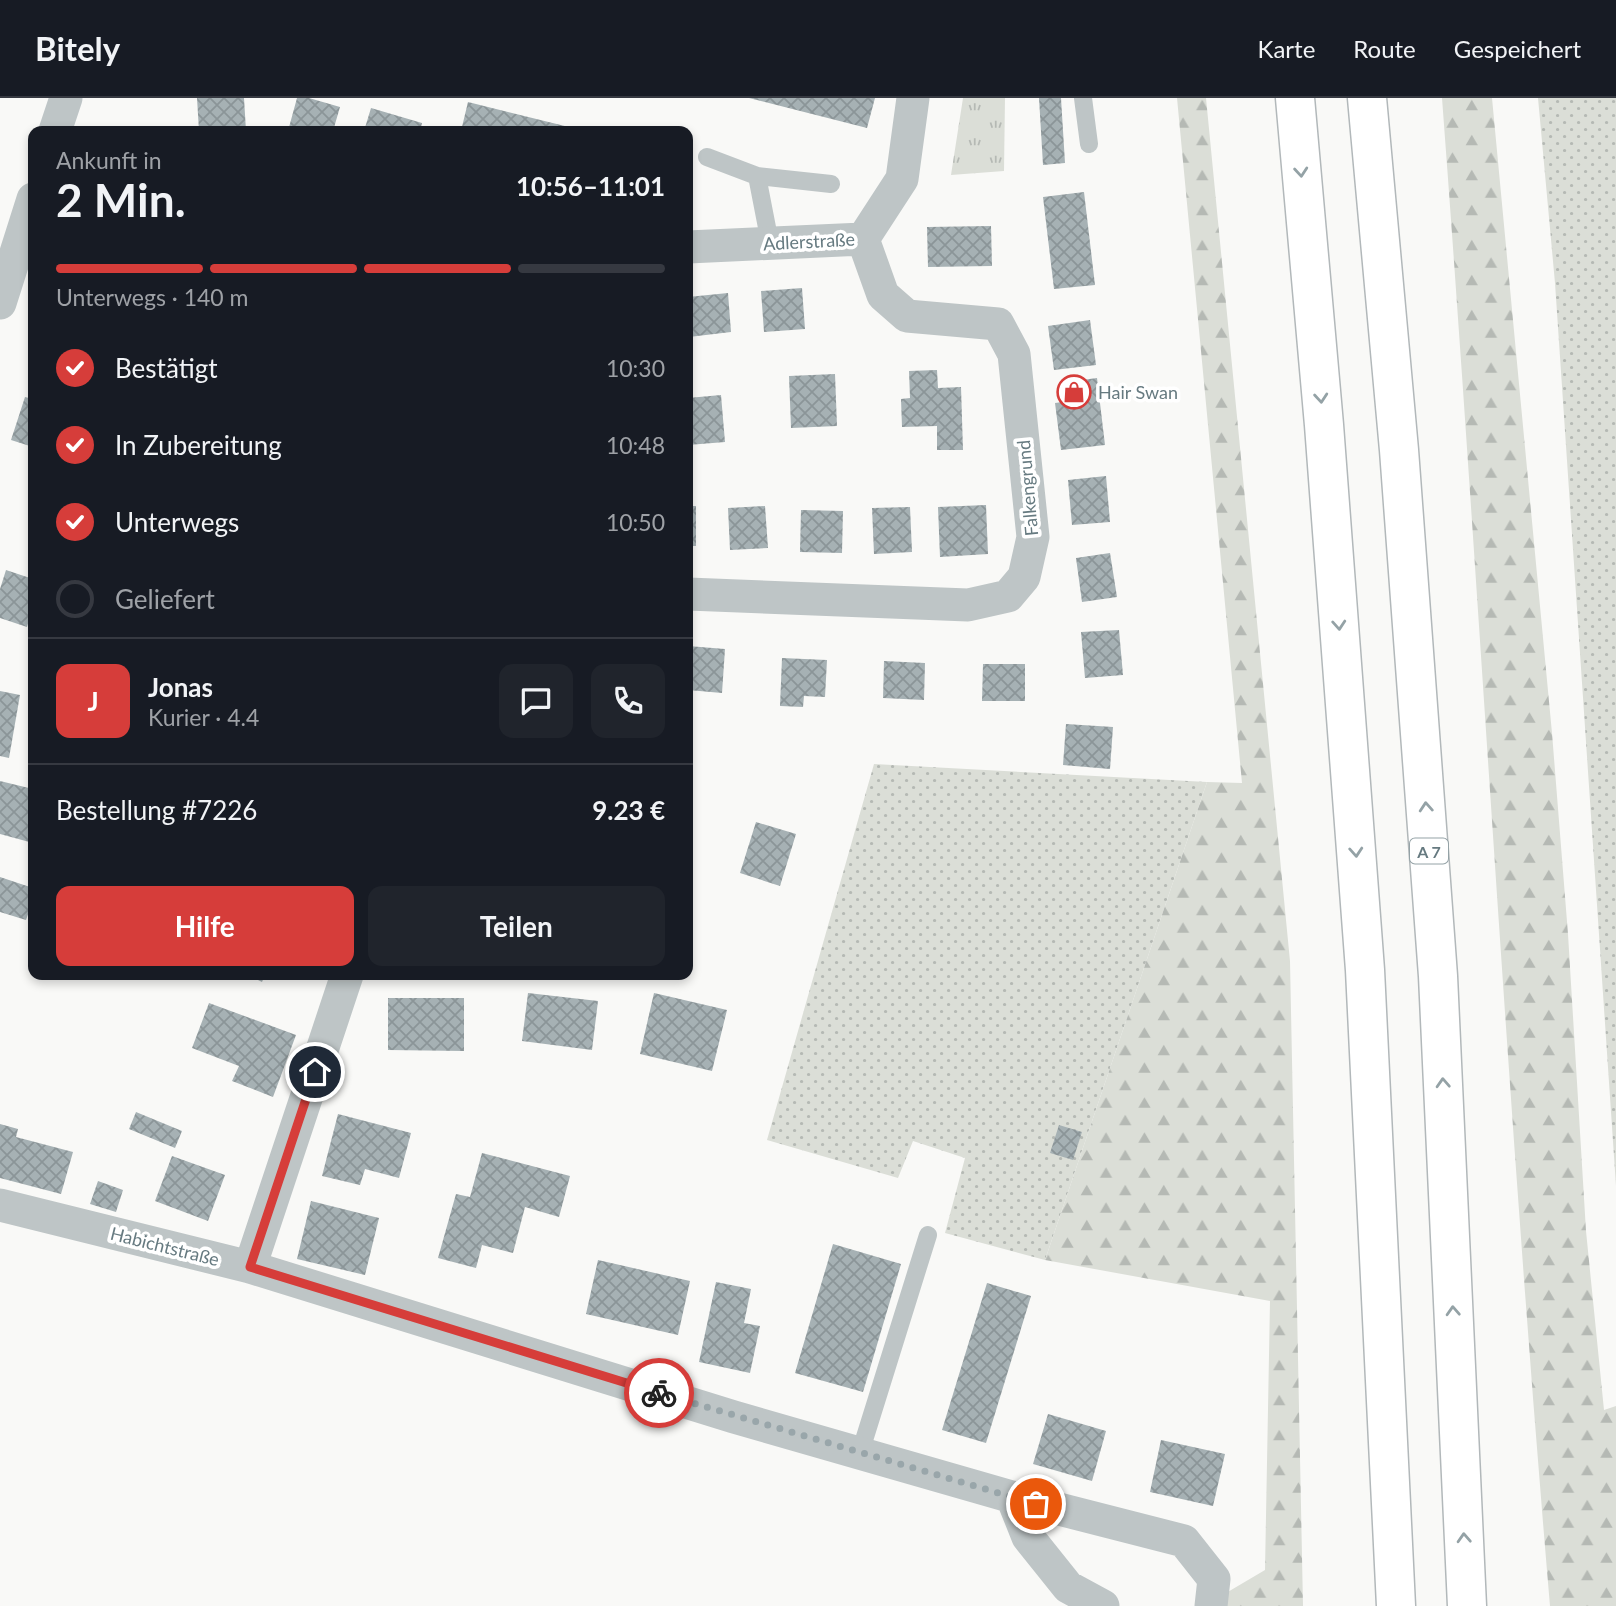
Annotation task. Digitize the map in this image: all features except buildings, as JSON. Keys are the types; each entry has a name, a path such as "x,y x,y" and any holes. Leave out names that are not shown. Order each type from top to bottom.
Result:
{"highway":[{"path":"1295,98 1324,425 1365,970 1396,1606"},
{"name":"A 7","path":"1367,98 1398,437 1438,976 1467,1606"}],"street":[{"path":"57,126 66,98"},
{"name":"Adlerstraße","path":"693,247 863,239 902,179 913,98"},
{"path":"14,285 28,222"},
{"name":"Falkengrund","path":"693,594 968,605 1008,596 1024,577 1033,537 1014,354 998,324 907,316 883,295 863,239"},
{"path":"250,1267 345,980"},
{"name":"Habichtstraße","path":"0,1205 250,1267 734,1417 1012,1497 1184,1541 1214,1579 1211,1606"},
{"path":"1012,1497 1028,1537 1068,1587 1103,1606"}],"lane":[{"path":"1083,98 1089,144"},
{"path":"706,157 757,176 831,184"},
{"path":"757,176 770,243"},
{"path":"860,1453 928,1235"}],"green space":[{"path":"963,98 1005,98 1004,171 951,175"},
{"path":"1177,98 1206,98 1290,961 1303,1606 1204,1606 1265,1570 1270,1301 1045,1260 1207,782 1242,783"},
{"path":"1442,98 1492,98 1552,733 1568,934 1586,1231 1604,1410 1616,1406 1616,1606 1550,1606 1520,1229"},
{"path":"1538,98 1616,98 1616,1186 1555,283"},
{"path":"874,764 1207,782 1045,1260 945,1233 965,1158 913,1141 898,1178 767,1140"}],"way so far":[{"path":"659,1393 1036,1504"}],"place":[{"name":"Hair Swan","path":"1074,392"}],"route":[{"path":"315,1072 250,1267 659,1393"}]}
